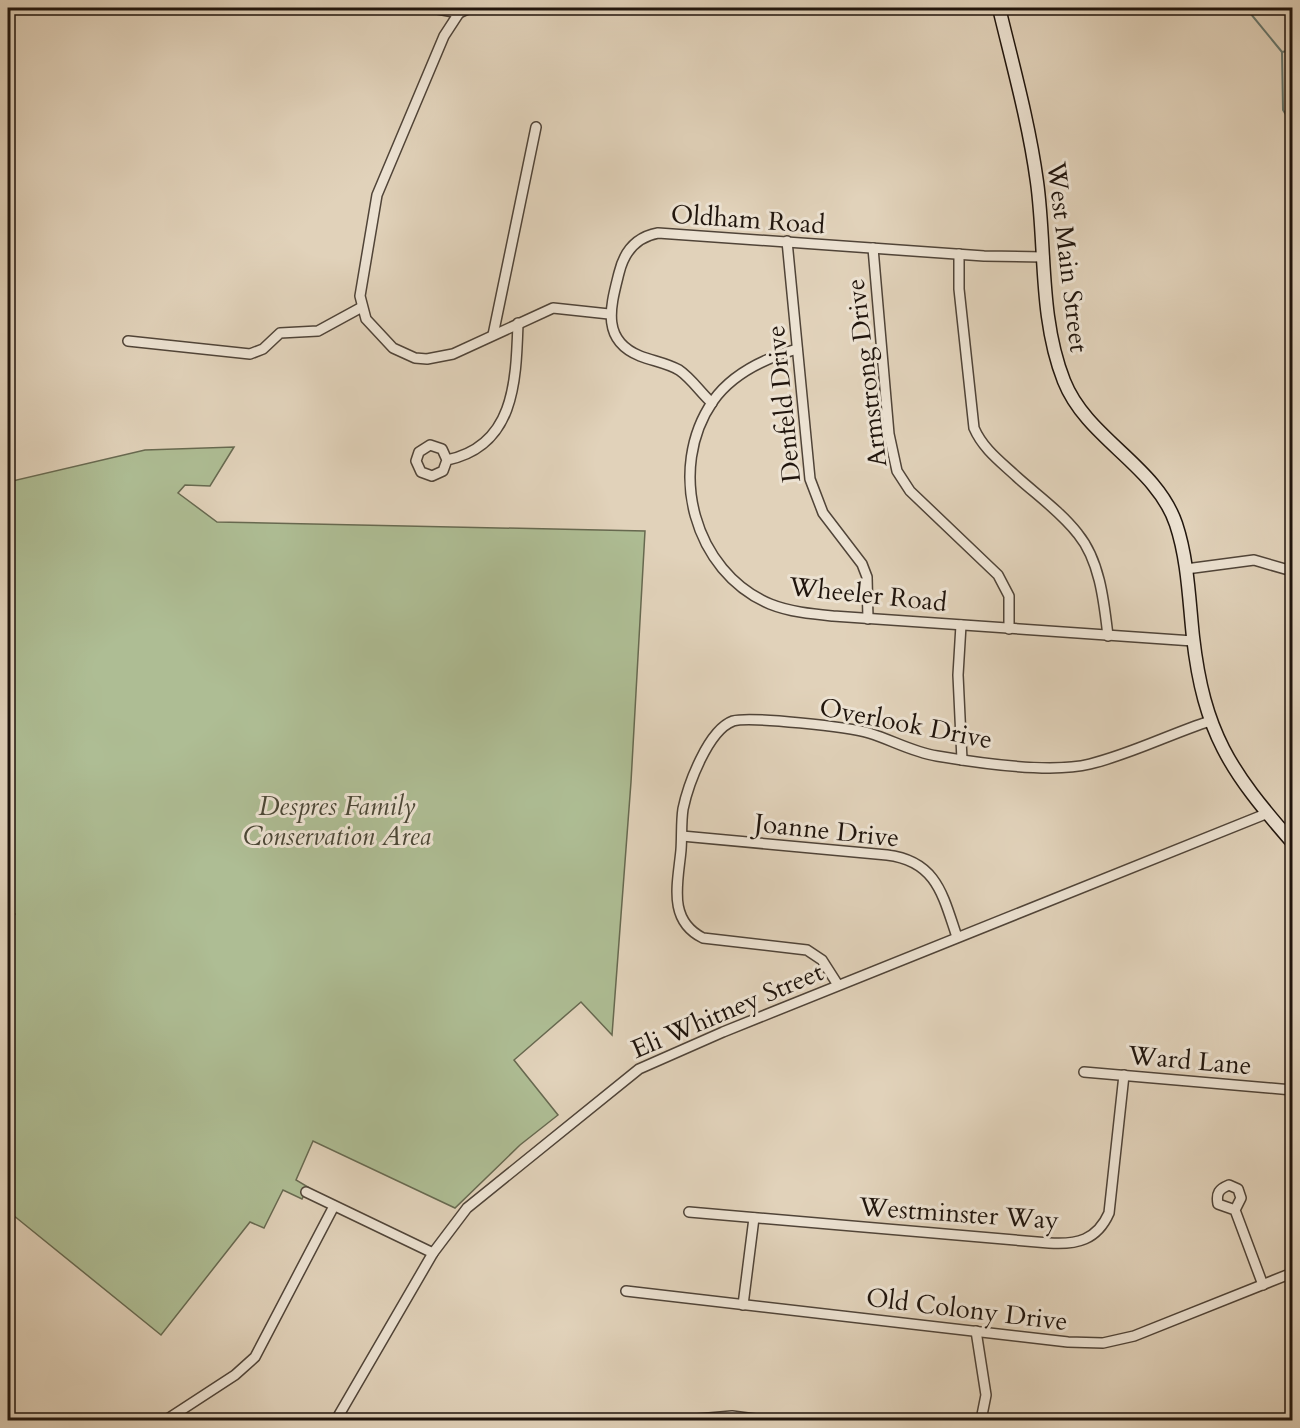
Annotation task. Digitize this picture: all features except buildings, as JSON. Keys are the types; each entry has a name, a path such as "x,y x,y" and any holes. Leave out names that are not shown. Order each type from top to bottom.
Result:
{"street":[{"path":"432,8 459,13"},
{"path":"470,8 459,13 444,36 377,195 365,258 362,307 366,319 383,340 393,348 415,358 438,358 453,354 553,308 609,314 614,333 622,344 638,355 680,370 712,403"},
{"name":"West Main Street","path":"999,8 1030,133 1053,342 1065,384 1087,419 1164,500 1175,522 1186,569 1193,641 1210,721 1231,766 1293,842"},
{"path":"493,335 536,127"},
{"name":"Oldham Road","path":"609,314 624,258 637,241 647,235 672,234 959,254 1044,257"},
{"name":"Denfeld Drive","path":"787,241 807,462 813,492 822,513 862,564 867,577 868,619"},
{"name":"Armstrong Drive","path":"873,248 889,434 897,471 910,491 998,575 1009,596 1009,629"},
{"path":"959,254 959,289 974,428 992,454 1062,517 1082,540 1098,578 1108,636"},
{"path":"128,341 250,354 263,349 280,333 318,331 362,307"},
{"path":"447,460 482,447 503,421 513,379 518,323"},
{"name":"Wheeler Road","path":"797,349 758,363 726,387 712,403 697,436 690,487 702,538 719,565 741,586 769,603 797,612 1193,641"},
{"path":"1186,569 1254,560 1293,571"},
{"path":"961,625 957,675 963,760"},
{"name":"Overlook Drive","path":"838,985 822,960 807,950 703,938 692,933 680,919 677,908 683,812 691,782 717,733 733,722 743,720 855,729 913,751 963,760 1055,767 1089,764 1210,721"},
{"name":"Eli Whitney Street","path":"336,1420 433,1253 467,1208 610,1090 639,1069 838,985 1268,813"},
{"name":"Joanne Drive","path":"682,836 887,855 912,860 923,867 939,888 957,937"},
{"name":"Ward Lane","path":"1084,1072 1293,1089"},
{"name":"Westminster Way","path":"689,1212 1049,1243 1079,1242 1100,1229 1109,1213 1124,1075"},
{"path":"306,1192 433,1253"},
{"path":"166,1420 235,1375 255,1357 334,1206"},
{"path":"1234,1210 1263,1284"},
{"path":"743,1305 754,1218"},
{"name":"Old Colony Drive","path":"626,1292 1077,1343 1103,1343 1134,1336 1293,1274"},
{"path":"976,1331 986,1395 981,1420"},
{"path":"686,1420 732,1416 763,1420"}],"green space":[{"name":"Despres Family Conservation Area","path":"234,447 210,486 185,485 178,493 217,522 645,531 631,782 612,1035 581,1002 514,1060 558,1115 520,1145 455,1208 313,1141 296,1180 308,1187 302,1199 283,1190 264,1228 250,1222 161,1335 8,1211 8,926 15,914 8,911 8,482 145,450"}],"waterway":[{"path":"1246,8 1282,52 1283,110 1292,124"},
{"path":"1282,52 1292,50"}]}
